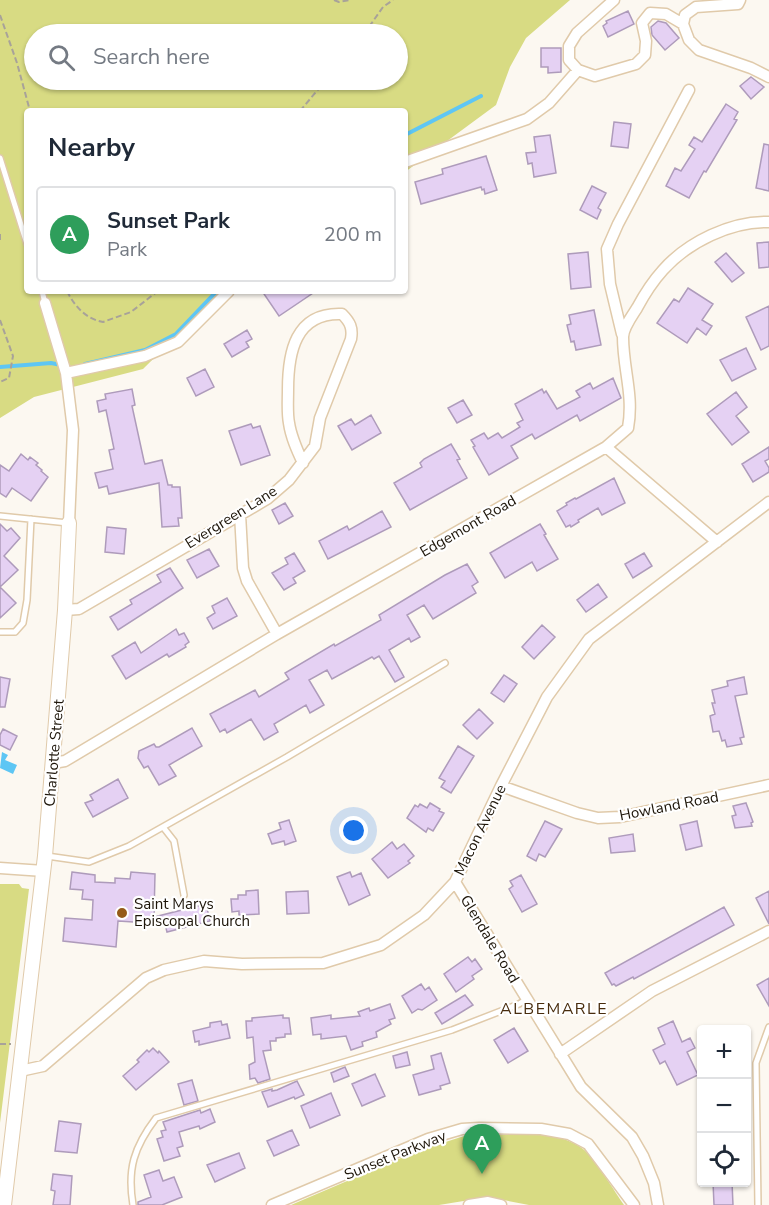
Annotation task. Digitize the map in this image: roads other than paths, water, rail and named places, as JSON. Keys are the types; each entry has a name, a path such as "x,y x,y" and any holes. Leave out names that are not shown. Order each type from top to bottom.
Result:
{"street":[{"path":"614,0 577,33 569,46 569,60 579,70 596,76 636,64 645,55 646,41 642,23 650,13 666,14 683,24"},
{"path":"740,0 738,4 696,7 685,15 683,24 689,40 699,50 751,68 769,77"},
{"path":"408,161 527,119 549,104 579,70"},
{"name":"Edgemont Road","path":"53,763 65,761 278,634 606,447 628,428 632,409 622,334 610,284 608,249 618,224 690,90"},
{"path":"622,334 645,295 681,254 716,234 743,224 769,222"},
{"path":"66,373 145,356 178,342 226,294"},
{"name":"Charlotte Street","path":"4,1205 44,871 65,610 69,523 73,430 66,373 45,303"},
{"name":"Evergreen Lane","path":"65,610 79,609 267,499 289,480 303,463 315,446 320,418 352,330 342,314 330,314 305,326 298,334 290,358 288,422 303,463"},
{"path":"606,447 717,542"},
{"name":"Macon Avenue","path":"20,1071 43,1066 146,978 164,970 204,962 323,963 381,945 424,915 455,882 547,697 589,639 769,502"},
{"path":"240,514 243,568 247,581 278,634"},
{"name":"Howland Road","path":"501,786 598,818 620,817 769,785"},
{"path":"0,868 44,871"},
{"name":"Glendale Road","path":"455,882 581,1087 632,1137 654,1183 658,1205"},
{"path":"560,1054 652,991 769,931"},
{"name":"Sunset Parkway","path":"272,1205 420,1143 462,1129 479,1128 541,1129 569,1134 588,1144 634,1205"},
{"path":"469,1205 488,1202 501,1205"}],"lane":[{"path":"0,158 24,234"},
{"path":"43,294 45,303"},
{"path":"0,516 69,523"},
{"path":"0,632 15,632 23,622 27,600 31,519"},
{"path":"45,856 89,862 129,846 288,758 446,663"},
{"path":"163,827 174,841 184,895"},
{"path":"133,1205 130,1183 132,1161 143,1135 156,1118 452,1030 527,999"},
{"path":"758,1205 756,1063 769,1027"}],"water":[{"path":"2,752 8,755 5,760 17,765 13,774 0,768"}],"waterway":[{"path":"408,133 481,96"},
{"path":"85,364 145,350 176,334 214,294"},
{"path":"0,367 51,363 61,365"}],"place":[{"name":"Saint Marys Episcopal Church","path":"122,913"},
{"name":"Sunset Park","path":"482,1174"}],"district":[{"name":"ALBEMARLE","path":"554,1009"}]}
